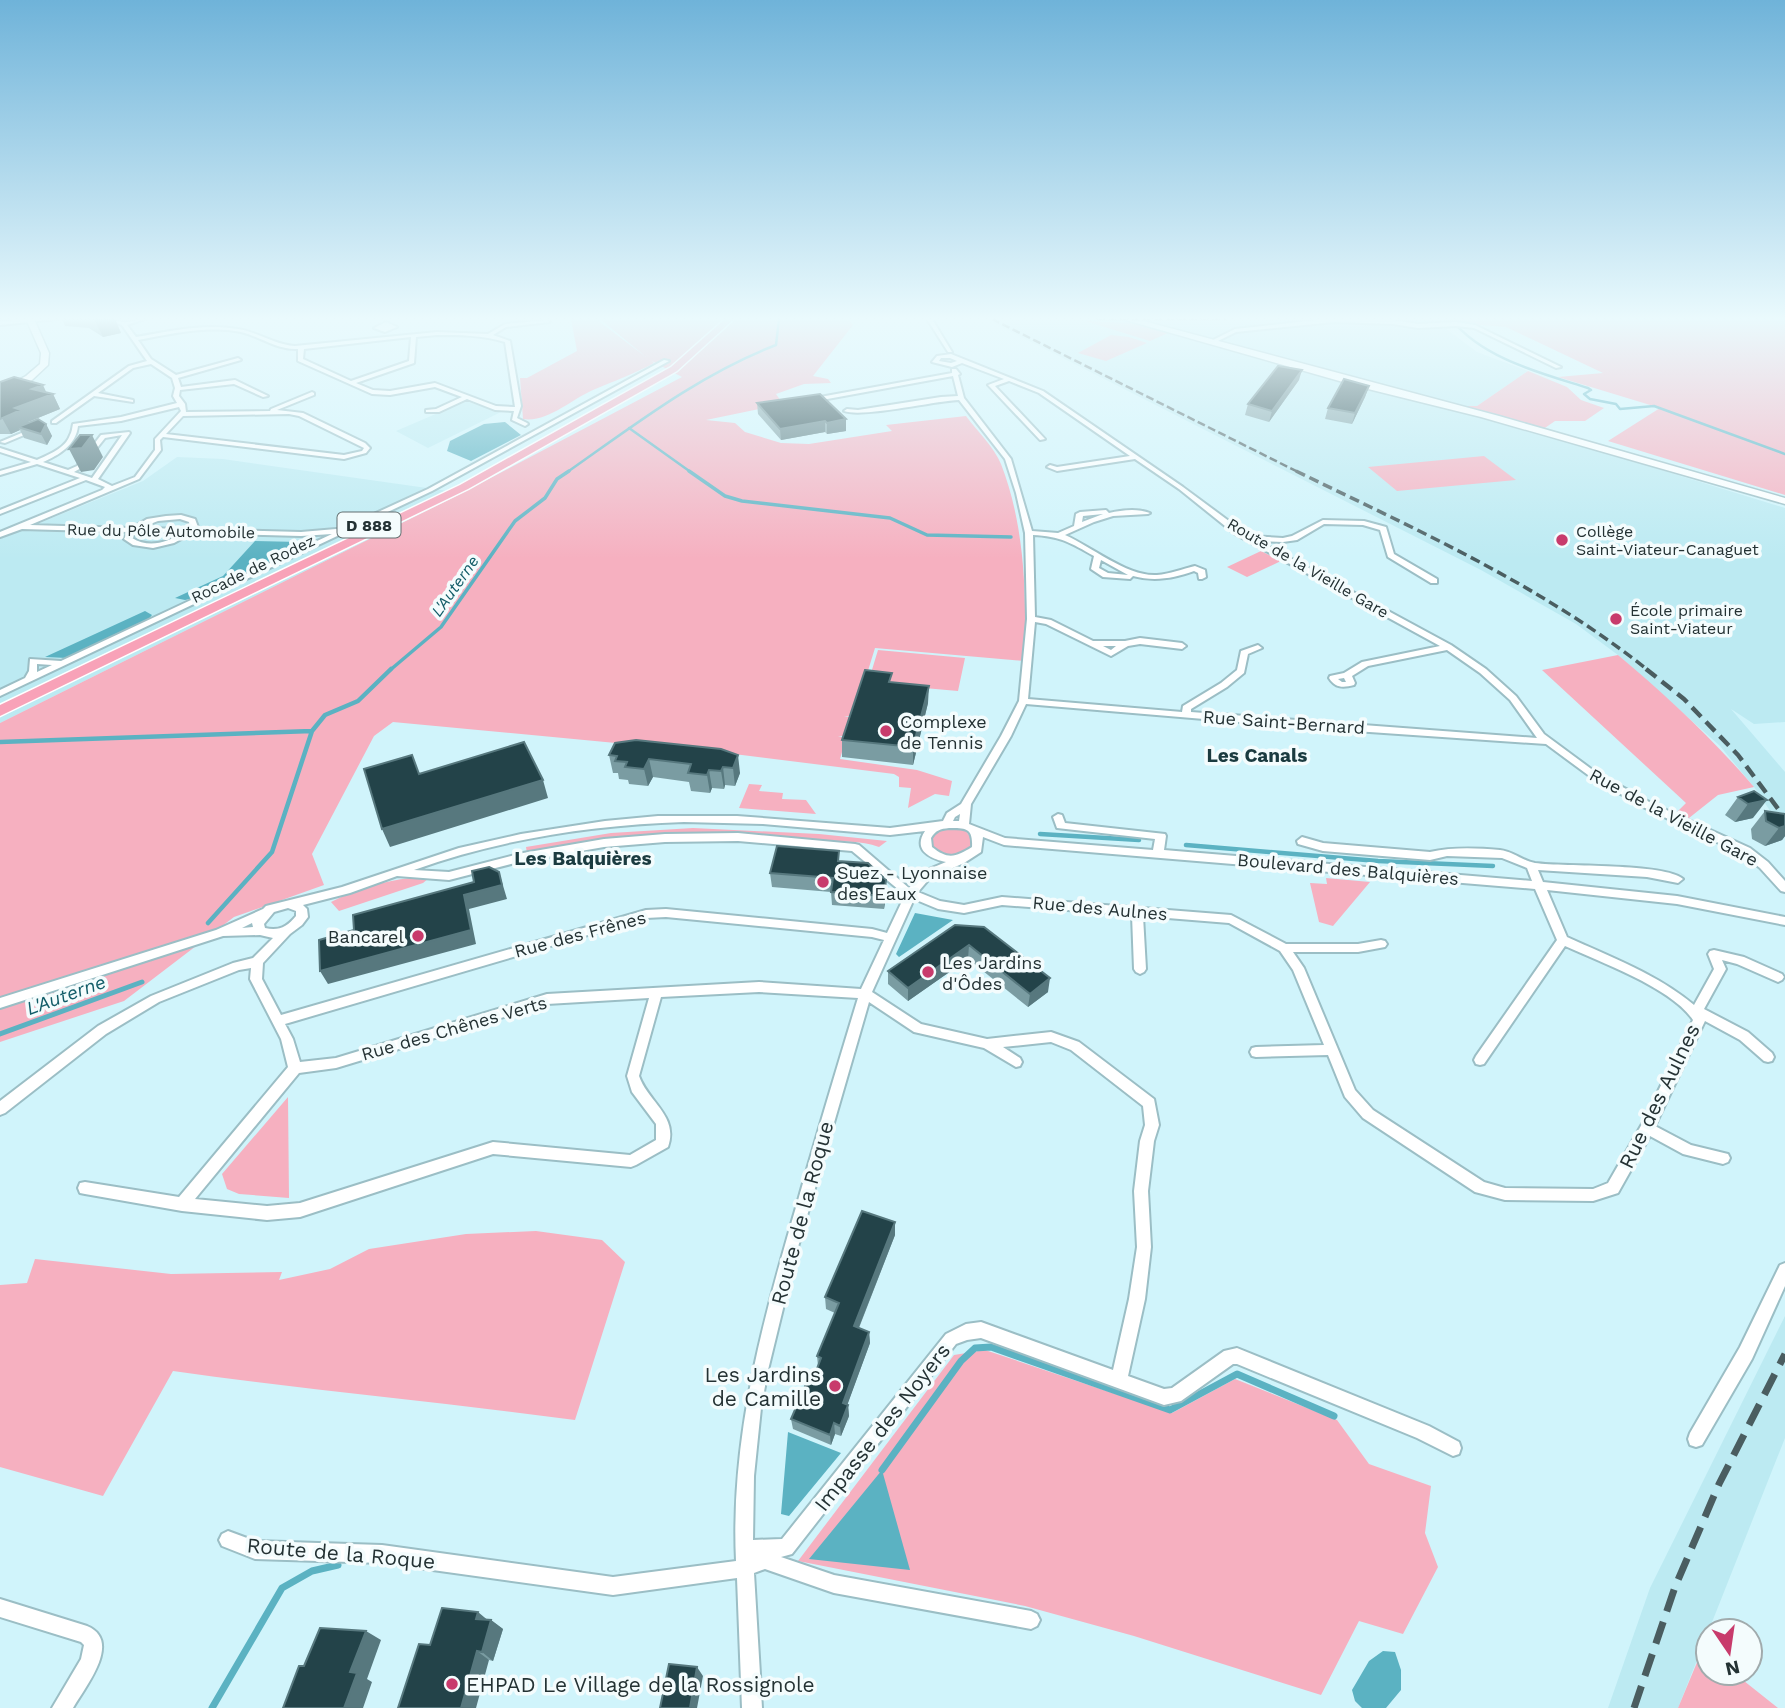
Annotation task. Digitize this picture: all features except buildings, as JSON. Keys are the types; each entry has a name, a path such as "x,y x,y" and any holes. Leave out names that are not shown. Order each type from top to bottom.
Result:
{"highway":[{"name":"Rocade de Rodez","path":"0,702 462,481 610,399"},
{"name":"Rocade de Rodez","path":"0,711 464,487 621,399"}],"main road":[{"path":"1419,399 1785,503"}],"street":[{"path":"1,446 47,425 86,399"},
{"path":"119,399 131,401"},
{"path":"0,535 141,475 158,450 158,440 184,411 178,399"},
{"path":"272,411 298,399"},
{"path":"428,411 437,411 464,399"},
{"path":"472,399 495,408 517,409"},
{"path":"515,399 517,409 514,419 534,429 535,434"},
{"path":"0,693 467,471 599,399"},
{"name":"Route de la Vieille Gare","path":"806,401 816,399"},
{"path":"847,411 858,412 947,399"},
{"path":"926,875 927,833 965,806 979,785 1023,701 1031,620 1029,533 1008,458 962,399"},
{"path":"1004,399 1042,439"},
{"name":"Route de la Vieille Gare","path":"1053,399 1247,538 1398,619"},
{"path":"47,425 65,421 75,425 121,419 182,404"},
{"path":"162,435 344,457 356,455 367,448 301,414 272,411 182,414"},
{"path":"525,425 557,422"},
{"path":"0,473 36,462 64,449 73,439 75,425"},
{"path":"0,512 90,479 127,433 115,431 103,436 79,467 69,472"},
{"path":"1,446 36,462 90,479 107,489"},
{"path":"1050,467 1058,469 1136,457"},
{"path":"1059,535 1111,512 1130,510 1146,513"},
{"path":"171,517 192,521 194,527 176,540 146,546 131,543 128,535 131,531 148,522 171,517"},
{"path":"1247,538 1283,540 1294,538 1323,522 1364,523 1383,529 1391,555 1434,581"},
{"name":"Rue du Pôle Automobile","path":"21,527 302,534 345,530"},
{"path":"1029,533 1059,535 1138,577"},
{"path":"302,534 309,539 307,548"},
{"path":"1098,556 1095,569 1106,575 1202,577 1202,572 1186,563"},
{"path":"1172,578 1195,568"},
{"name":"Rue de la Vieille Gare","path":"1398,619 1448,647 1483,671 1514,698 1546,741 1618,789 1746,851 1764,865 1785,888"},
{"path":"1031,620 1048,622 1095,643 1155,641 1182,646"},
{"path":"1347,675 1365,664 1448,647"},
{"path":"1187,715 1186,708 1224,685 1241,671 1244,653 1258,648"},
{"path":"29,679 33,671 33,661 65,662"},
{"name":"Rue Saint-Bernard","path":"1023,701 1546,741"},
{"path":"965,806 967,827"},
{"path":"0,1003 220,933 288,904 324,898 395,872 480,847 608,824 701,817 903,831 943,824 967,827 978,838 977,849 960,860 942,859 903,831"},
{"path":"1058,817 1061,826 1161,836 1158,852"},
{"name":"Boulevard des Balquières","path":"967,827 1004,841 1538,885 1677,900 1785,921"},
{"path":"395,872 449,876 523,857 604,843 665,838 738,837 855,848 911,893"},
{"name":"Boulevard des Balquières","path":"977,849 1004,841"},
{"name":"Boulevard des Balquières","path":"1302,841 1323,847 1430,856 1447,852 1503,854 1531,866 1647,873 1678,879"},
{"name":"Route de la Roque","path":"752,1708 744,1549 746,1476 760,1370 790,1247 866,994 890,938 911,893 926,875 960,860"},
{"path":"1480,1060 1563,940 1531,866"},
{"name":"Rue des Aulnes","path":"911,893 938,905 964,909 1002,901 1231,919 1284,948 1298,968 1312,997 1350,1093 1368,1114 1480,1186 1505,1194 1593,1195 1613,1188 1647,1128 1699,1020 1697,1011 1677,995 1563,940"},
{"path":"182,1204 295,1068 287,1039 256,979 257,962 269,947 324,898"},
{"path":"288,904 301,909 302,917"},
{"path":"1137,911 1140,969"},
{"path":"265,912 258,923 269,947"},
{"name":"Rue des Frênes","path":"277,1021 646,914 666,913 872,933 890,938"},
{"path":"220,933 286,931"},
{"name":"Rue des Aulnes","path":"1284,948 1358,948 1381,944"},
{"path":"1768,1056 1744,1036 1697,1011 1720,969 1714,954 1740,960 1778,977"},
{"path":"0,1110 102,1030 155,999 237,966 257,962"},
{"name":"Rue des Chênes Verts","path":"295,1068 336,1063 547,999 759,987 866,994"},
{"path":"85,1188 182,1204 267,1213 300,1210 493,1148 631,1161 663,1143 663,1123 637,1088 633,1076 656,994"},
{"path":"866,994 918,1028 987,1044 1016,1062"},
{"path":"987,1044 1051,1037 1076,1046 1149,1103 1152,1125 1147,1141 1141,1191 1144,1248 1119,1379"},
{"path":"1256,1052 1333,1049"},
{"path":"1647,1128 1688,1150 1723,1158"},
{"path":"1696,1439 1746,1353 1785,1270"},
{"name":"Impasse des Noyers","path":"744,1549 786,1548 951,1339 966,1332 981,1330 1164,1397 1175,1395 1230,1357 1237,1356 1423,1432 1453,1448"},
{"name":"Route de la Roque","path":"228,1540 255,1550 382,1554 613,1586 746,1568 765,1560 834,1584 1031,1620"},
{"path":"0,1608 87,1635 94,1642 90,1662 62,1708"}],"shaded area":[{"path":"522,399 577,399 550,414 523,419"},
{"path":"641,399 779,399 783,404 706,420 735,423 745,432 781,443 809,444 892,431 886,425 966,416 1001,464 1015,512 1023,561 1024,661 875,648 854,716 844,716 855,718 849,736 838,736 846,738 840,759 917,770 952,781 949,796 935,794 908,808 911,788 899,787 899,777 894,774 742,755 393,722 374,736 312,854 324,885 234,917 124,1001 0,1042 0,723 462,493"},
{"path":"1143,399 1488,399 1477,406 1460,408 1785,508 1785,722 1754,724 1731,709 1785,772 1785,833 1754,787 1720,746 1618,655 1576,624 1481,570"},
{"path":"1488,399 1580,399 1604,408 1585,421 1555,421 1542,430 1458,406 1477,406"},
{"path":"1629,399 1785,399 1785,495 1608,441 1660,408"},
{"path":"466,401 501,412 428,448 396,431"},
{"path":"1484,456 1516,480 1397,491 1368,467"},
{"path":"177,457 223,459 462,493 0,723 0,539 143,481"},
{"path":"1261,551 1281,561 1247,577 1227,567"},
{"path":"878,650 965,658 958,691 868,683"},
{"path":"1618,655 1689,718 1754,787 1718,795 1689,818 1676,813 1686,803 1542,670"},
{"path":"749,784 762,785 759,791 783,793 782,799 806,800 816,814 739,808"},
{"path":"947,827 966,831 972,840 970,849 952,856 933,848 931,836"},
{"path":"693,828 819,834 887,841 879,847 865,843 783,837 710,835 600,841 527,853 526,847 611,833"},
{"path":"411,878 429,878 423,883 339,911 331,902 370,886"},
{"path":"1326,878 1370,882 1333,926 1319,922 1310,883 1327,884"},
{"path":"288,1097 289,1198 239,1194 227,1189 222,1174"},
{"path":"536,1231 602,1240 625,1262 575,1420 173,1371 103,1496 0,1467 0,1285 27,1283 35,1259 171,1274 282,1272 279,1280 330,1269 369,1249 466,1234"},
{"path":"1785,1316 1785,1438 1714,1617 1694,1617 1694,1668 1678,1708 1608,1708 1650,1588"},
{"path":"985,1350 1172,1413 1235,1379 1337,1420 1369,1464 1431,1486 1425,1533 1438,1567 1403,1634 1359,1621 1321,1695 1134,1636 1025,1606 798,1561 954,1355"},
{"path":"1694,1670 1694,1687 1752,1687 1778,1708 1678,1708"}],"water":[{"path":"505,422 521,435 471,461 447,451 450,441 484,424"},
{"path":"255,541 300,542 299,547 194,598 175,598 223,576"},
{"path":"145,611 152,615 148,620 67,658 45,657"},
{"path":"915,913 953,920 899,957 896,954"},
{"path":"788,1432 841,1453 789,1516 781,1514"},
{"path":"882,1470 910,1570 809,1559"},
{"path":"1383,1651 1395,1652 1401,1670 1401,1690 1386,1708 1362,1708 1355,1701 1352,1690 1369,1661"}],"waterway":[{"name":"L'Auterne","path":"629,428 674,399"},
{"path":"1590,399 1616,404 1620,409 1654,406 1785,454"},
{"name":"L'Auterne","path":"566,473 629,428"},
{"path":"629,428 692,473"},
{"path":"689,471 725,496 742,501 890,518 927,535 1011,537"},
{"name":"L'Auterne","path":"389,671 441,627 515,521 545,498 557,479 566,473"},
{"name":"L'Auterne","path":"312,731 325,715 358,701 391,669"},
{"path":"0,742 312,731"},
{"name":"L'Auterne","path":"208,923 272,852 312,731"},
{"path":"1040,834 1139,840"},
{"path":"1186,845 1378,861 1493,866"},
{"name":"L'Auterne","path":"0,1034 142,982"},
{"path":"882,1470 961,1361 975,1348 991,1347 1170,1410 1237,1374 1334,1416"},
{"path":"212,1708 282,1588 312,1571 338,1565"}],"railway":[{"path":"1151,399 1296,471"},
{"path":"1296,471 1433,538 1523,586 1608,640 1649,671"},
{"path":"1296,471 1300,473"},
{"path":"1646,669 1684,699 1738,755 1785,818"},
{"path":"1634,1708 1675,1587 1719,1484 1785,1354"}],"place":[{"name":"Collège Saint-Viateur-Canaguet","path":"1562,540"},
{"name":"École primaire Saint-Viateur","path":"1616,619"},
{"name":"Complexe de Tennis","path":"886,731"},
{"name":"Suez - Lyonnaise des Eaux","path":"823,882"},
{"name":"Bancarel","path":"418,936"},
{"name":"Les Jardins d'Ôdes","path":"928,972"},
{"name":"Les Jardins de Camille","path":"835,1386"},
{"name":"EHPAD Le Village de la Rossignole","path":"452,1684"}],"district":[{"name":"Les Canals","path":"1257,755"},
{"name":"Les Balquières","path":"583,858"}]}
